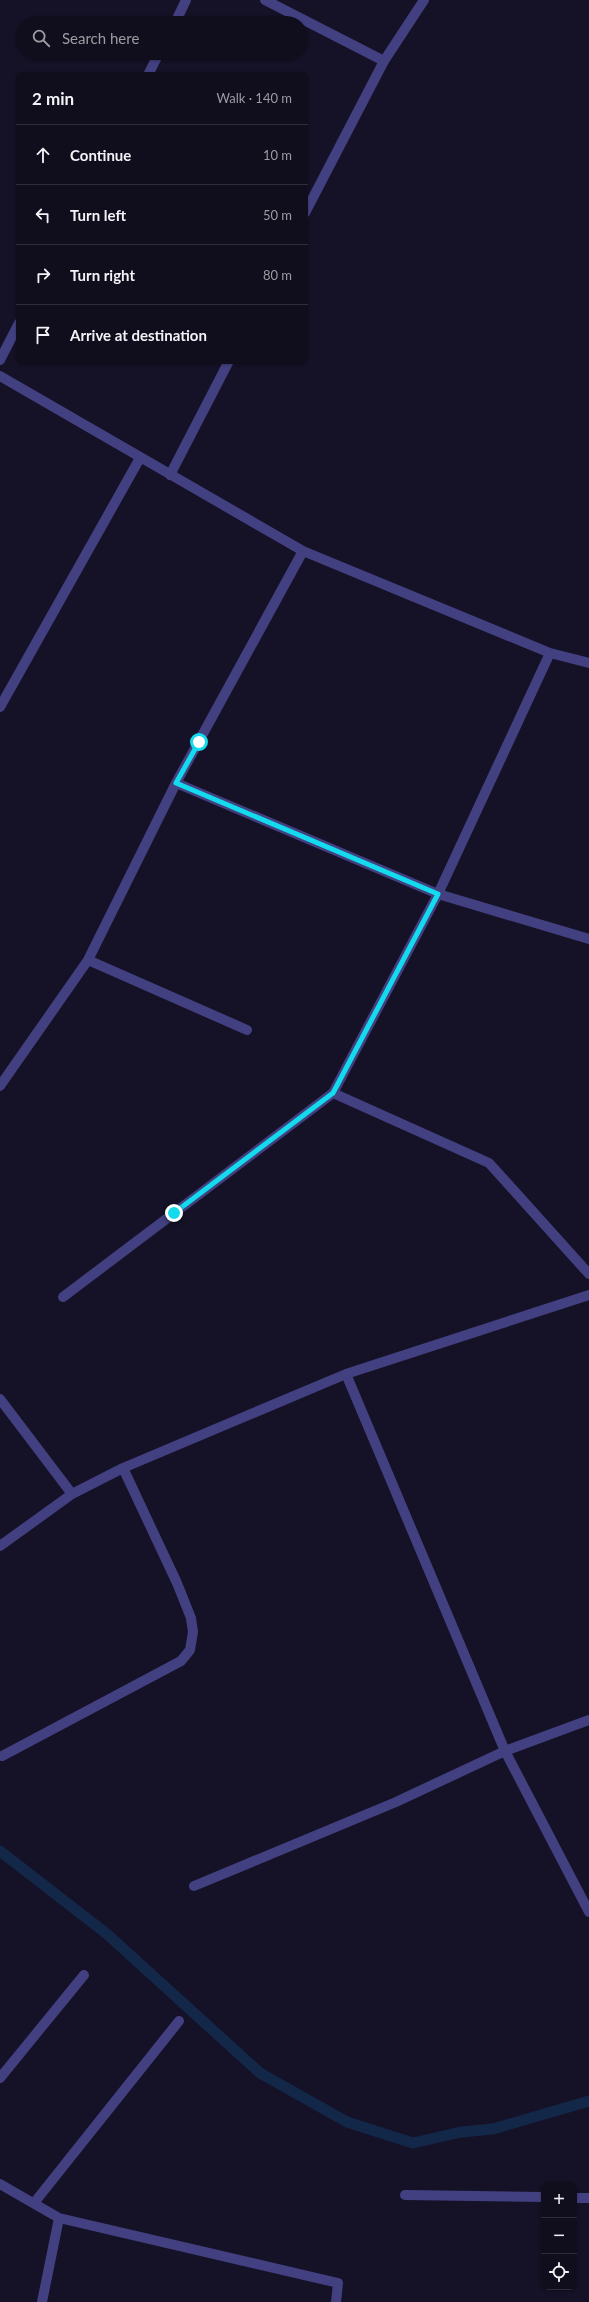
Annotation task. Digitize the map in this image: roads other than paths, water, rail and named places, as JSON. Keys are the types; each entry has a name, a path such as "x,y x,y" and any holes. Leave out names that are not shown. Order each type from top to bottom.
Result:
{"street":[{"path":"178,16 186,0"},
{"path":"265,0 296,16"},
{"path":"308,207 384,61 424,0"},
{"path":"308,22 384,61"},
{"path":"150,72 156,60"},
{"path":"0,360 16,329"},
{"path":"170,475 227,364"},
{"path":"0,376 303,551 550,653 589,663"},
{"path":"0,707 140,458"},
{"path":"0,1086 88,960 176,783 303,551"},
{"path":"63,1297 333,1093 438,894 550,653"},
{"path":"176,783 438,894 589,939"},
{"path":"88,960 247,1030"},
{"path":"333,1093 489,1163 589,1274"},
{"path":"0,1546 72,1494 123,1468 346,1374 589,1295"},
{"path":"346,1374 505,1752 589,1912"},
{"path":"0,1399 72,1494"},
{"path":"2,1756 181,1660 190,1650 193,1632 191,1618 177,1583 123,1468"},
{"path":"194,1886 396,1802 505,1752 589,1720"},
{"path":"0,2078 84,1975"},
{"path":"34,2203 179,2021"},
{"path":"0,2184 60,2218 338,2283 336,2302"},
{"path":"405,2195 541,2197"},
{"path":"577,2198 589,2198"},
{"path":"42,2302 60,2218"}],"waterway":[{"path":"0,1851 107,1934 260,2073 347,2122 413,2143 461,2132 493,2129 589,2101"}]}
